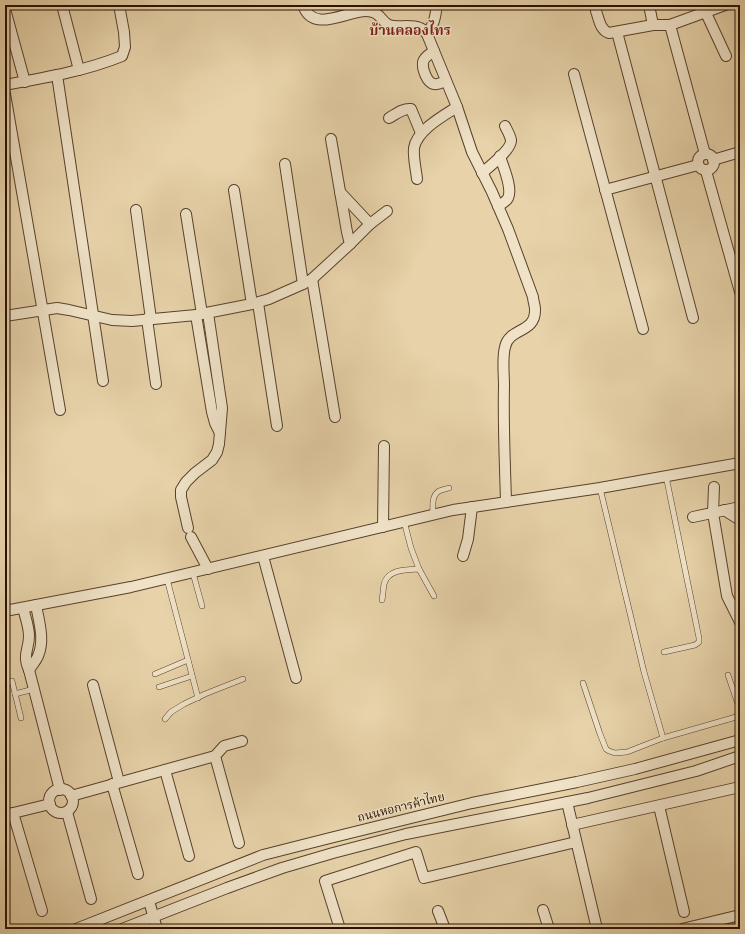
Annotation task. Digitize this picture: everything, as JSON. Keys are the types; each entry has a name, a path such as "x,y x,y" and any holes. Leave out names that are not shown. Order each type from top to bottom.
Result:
{"street":[{"path":"62,5 79,70"},
{"path":"5,85 79,70 122,56 125,47 119,5"},
{"path":"303,5 304,10 309,16 319,20 325,20 358,11 373,12 379,10 384,22 396,26 413,26 421,28 427,34 457,107 472,152 508,229 535,309 534,318 531,324 527,328 510,336 507,339 504,351 503,409 506,502"},
{"path":"427,34 433,24 437,5"},
{"path":"649,5 654,25"},
{"path":"596,11 602,28 609,33 654,25 670,25 705,9 725,5"},
{"path":"5,9 25,82"},
{"path":"705,9 726,56"},
{"path":"605,190 655,177 702,168 710,170 713,167 714,164 709,157 670,25"},
{"path":"617,32 693,318"},
{"path":"434,51 425,58 423,62 423,69 429,82 439,84 446,81"},
{"path":"574,74 643,329"},
{"path":"57,75 103,381"},
{"path":"5,94 60,410"},
{"path":"417,179 414,149 421,133 431,124 457,107"},
{"path":"389,118 408,108 411,109 421,133"},
{"path":"482,173 508,148 511,143 511,139 505,126"},
{"path":"331,139 350,244"},
{"path":"740,152 709,157 701,155 697,161 702,168 740,292"},
{"path":"498,206 509,197 509,186 500,156"},
{"path":"285,164 335,417"},
{"path":"234,190 277,426"},
{"path":"340,192 370,224"},
{"path":"136,210 156,384"},
{"path":"5,316 57,308 112,320 132,321 202,314 255,303 269,299 307,281 350,244 370,224 387,211"},
{"path":"186,214 202,314 218,380 222,408 222,420 217,452 212,460 186,482 181,490 181,497 190,532 208,570"},
{"path":"202,314 207,382 212,412 220,433"},
{"path":"207,382 218,380"},
{"path":"384,446 384,527"},
{"path":"5,611 131,587 208,570 453,510 600,488 740,463"},
{"path":"714,487 713,513 727,596 740,622"},
{"path":"463,556 468,539 472,507"},
{"path":"693,517 740,507"},
{"path":"724,510 740,520"},
{"path":"263,556 296,678"},
{"path":"29,670 38,656 41,643 36,605"},
{"path":"23,608 29,636 26,662 60,790"},
{"path":"93,685 115,783 138,874"},
{"name":"ถนนหอการค้าไทย","path":"76,929 263,856 472,803 635,769 740,740"},
{"path":"72,796 215,756 224,746 242,741"},
{"path":"215,756 239,843"},
{"path":"122,929 140,926 154,917 248,880 333,853 406,834 588,798 696,771 740,756"},
{"path":"165,770 189,856"},
{"path":"572,825 740,787"},
{"path":"60,790 66,790 73,799 72,806 67,812 55,812 52,810 50,804 51,794 60,790"},
{"path":"567,802 597,929"},
{"path":"42,911 9,814 50,804"},
{"path":"659,806 684,912"},
{"path":"67,812 91,899"},
{"path":"340,929 325,881 416,852 424,878 576,842"},
{"path":"149,900 157,929"},
{"path":"134,907 140,926"},
{"path":"543,910 549,929"},
{"path":"438,911 445,929"},
{"path":"682,929 740,915"}],"lane":[{"path":"664,652 695,645 699,642 666,476"},
{"path":"433,515 433,500 435,495 449,488"},
{"path":"600,488 644,672 663,738"},
{"path":"404,521 411,548 419,569 434,596"},
{"path":"382,600 384,583 388,576 393,572 419,569"},
{"path":"193,573 202,606"},
{"path":"167,579 198,698"},
{"path":"156,674 188,660"},
{"path":"583,683 606,749 610,752 616,753 627,752 663,738 736,717 739,713 739,707 728,675"},
{"path":"159,687 192,676"},
{"path":"165,719 171,712 184,704 243,679"},
{"path":"12,680 21,718"},
{"path":"15,694 34,689"}],"waterway":[{"path":"730,929 740,926"}],"district":[{"name":"บ้านคลองไทร","path":"410,30"}]}
